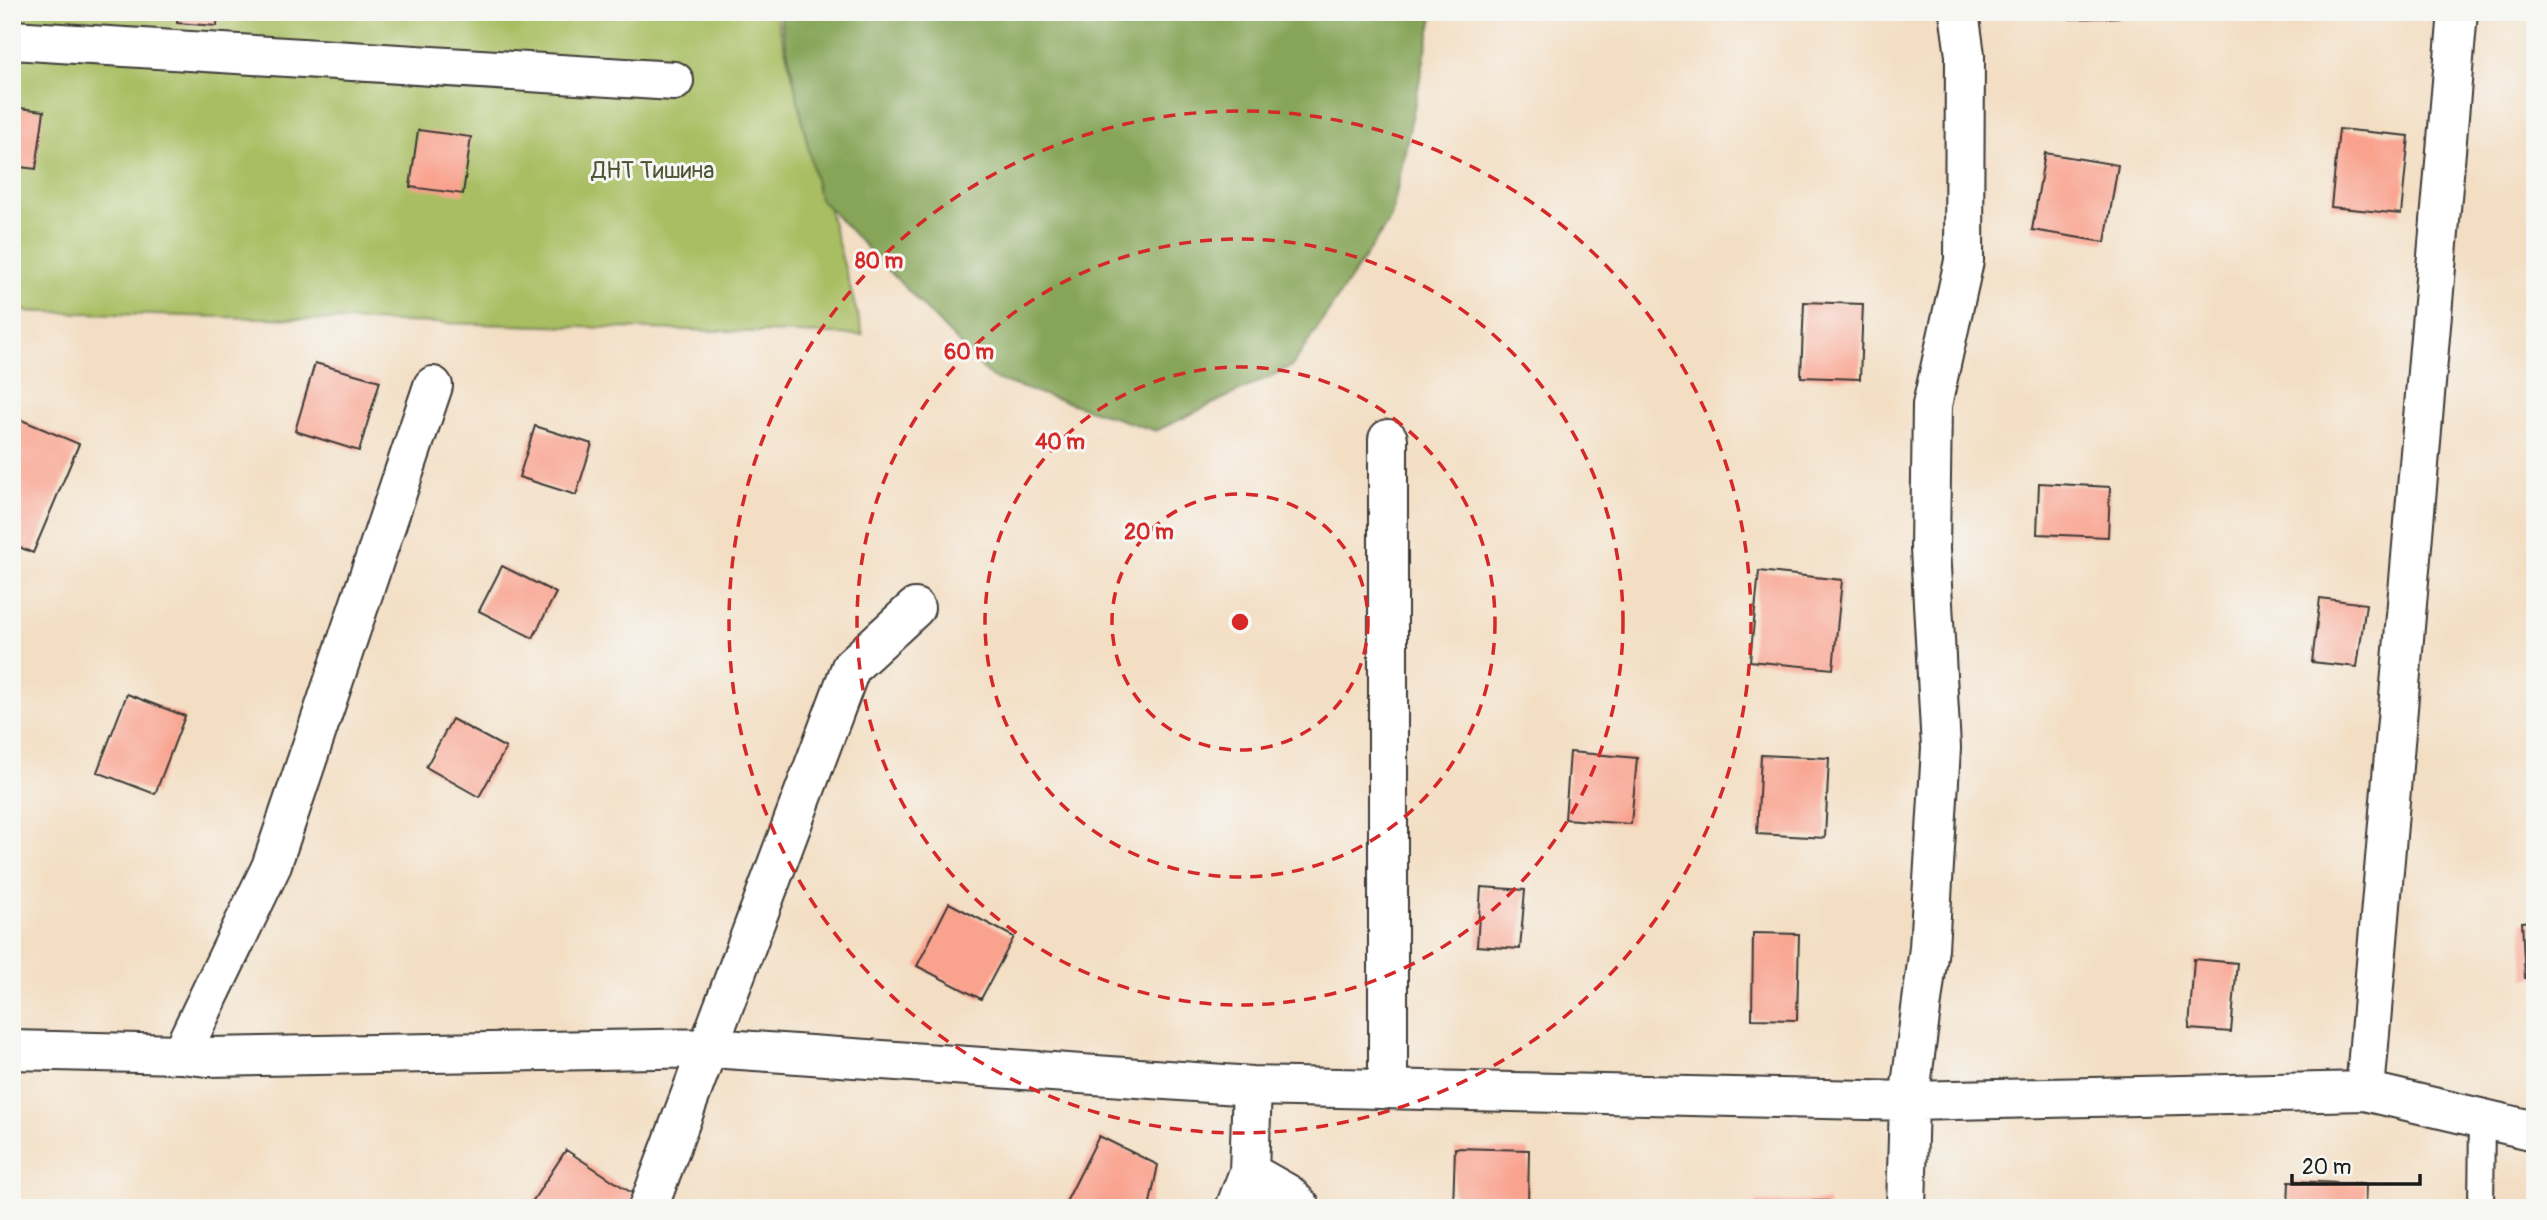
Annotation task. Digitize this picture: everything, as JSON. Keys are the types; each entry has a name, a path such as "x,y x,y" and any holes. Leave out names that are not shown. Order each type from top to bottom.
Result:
{"street":[{"path":"1906,1208 1909,1101 1929,948 1941,748 1930,549 1932,405 1964,261 1965,55 1959,12"},
{"path":"2365,1091 2458,12"},
{"path":"12,40 674,81"},
{"path":"181,1054 271,867 433,386"},
{"path":"1388,439 1388,1089"},
{"path":"648,1208 711,1048 851,667 915,608"},
{"path":"12,1050 206,1057 711,1048 1252,1086 1909,1101 2365,1091 2535,1131"},
{"path":"1235,1208 1249,1172 1252,1086"},
{"path":"1249,1172 1287,1195 1301,1208"}],"lane":[{"path":"2481,1208 2482,1118"}],"green space":[{"name":"ДНТ Тишина","path":"12,12 775,12 863,335 12,311"},
{"path":"779,12 1434,12 1391,218 1292,366 1156,431 992,378 819,198"}],"building":[{"path":"178,12 218,12 217,26 177,23"},
{"path":"2069,12 2119,12 2119,17 2070,19"},
{"path":"12,107 44,111 36,169 12,166"},
{"path":"2339,129 2409,136 2401,214 2331,207"},
{"path":"418,130 471,137 463,194 410,187"},
{"path":"2045,153 2118,165 2105,242 2032,230"},
{"path":"1804,302 1863,304 1860,379 1801,377"},
{"path":"315,363 380,381 359,451 295,431"},
{"path":"12,416 79,444 33,553 12,544"},
{"path":"535,426 592,444 576,495 519,477"},
{"path":"2039,483 2110,487 2108,537 2037,534"},
{"path":"502,566 556,593 533,638 479,611"},
{"path":"1759,571 1842,580 1833,669 1750,661"},
{"path":"2320,598 2366,604 2357,667 2312,662"},
{"path":"127,694 185,716 155,794 97,772"},
{"path":"452,719 506,748 479,797 426,767"},
{"path":"1570,752 1637,758 1631,824 1565,819"},
{"path":"1761,755 1829,758 1825,838 1757,834"},
{"path":"1481,887 1525,890 1520,949 1477,946"},
{"path":"949,903 1014,937 981,999 917,966"},
{"path":"2535,921 2535,978 2525,978 2522,922"},
{"path":"1753,933 1799,934 1797,1020 1752,1019"},
{"path":"2194,959 2237,963 2231,1032 2189,1029"},
{"path":"1099,1136 1158,1165 1149,1208 1064,1206"},
{"path":"1455,1148 1529,1150 1528,1208 1453,1208"},
{"path":"566,1150 638,1197 631,1208 528,1208"},
{"path":"2289,1181 2366,1184 2365,1208 2288,1208"},
{"path":"1828,1201 1828,1208 1756,1208 1756,1202"}]}
